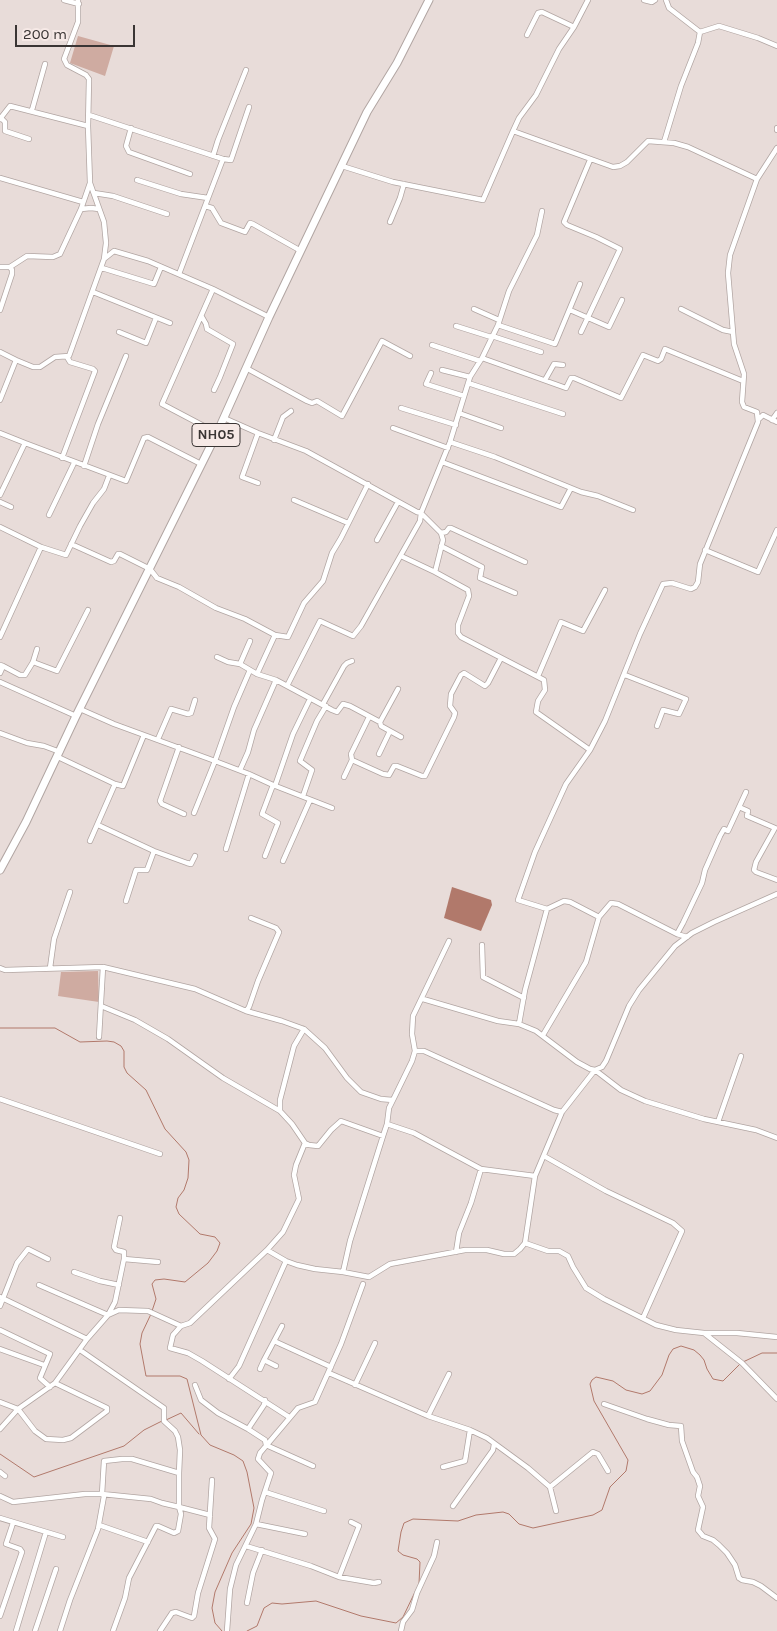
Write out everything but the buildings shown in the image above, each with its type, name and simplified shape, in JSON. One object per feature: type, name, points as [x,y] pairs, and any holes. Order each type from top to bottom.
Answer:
[{"type":"main road","name":"NH05","points":[[0,870],[26,822],[217,433],[269,317],[367,112],[397,63],[429,0]]},
{"type":"street","points":[[64,0],[78,2],[78,22],[64,59],[67,65],[89,79],[90,183],[104,222],[106,243],[102,268],[67,357]]},
{"type":"street","points":[[342,166],[393,182],[483,200],[519,118],[536,95],[559,49],[588,0]]},
{"type":"street","points":[[644,0],[652,2],[655,0]]},
{"type":"street","points":[[666,0],[669,8],[700,32]]},
{"type":"street","points":[[528,35],[538,13],[542,12],[574,26]]},
{"type":"street","points":[[700,32],[718,26],[777,46]]},
{"type":"street","points":[[664,142],[681,86],[698,43],[700,32]]},
{"type":"street","points":[[32,110],[45,64]]},
{"type":"street","points":[[213,156],[246,70]]},
{"type":"street","points":[[29,139],[5,131],[5,122],[0,119],[10,106],[32,110],[88,126]]},
{"type":"street","points":[[89,115],[213,156],[231,160],[249,107]]},
{"type":"street","points":[[131,128],[126,146],[129,152],[190,174]]},
{"type":"street","points":[[514,131],[613,167],[627,162],[648,140],[664,142],[688,147],[757,180]]},
{"type":"street","points":[[758,422],[757,412],[744,407],[742,402],[743,368],[734,344],[728,273],[730,255],[757,180],[777,148]]},
{"type":"street","points":[[179,274],[223,159]]},
{"type":"street","points":[[581,332],[620,249],[564,222],[590,160]]},
{"type":"street","points":[[0,178],[83,202]]},
{"type":"street","points":[[137,180],[181,194],[208,198]]},
{"type":"street","points":[[0,267],[10,267],[27,256],[53,257],[60,254],[81,209],[90,183]]},
{"type":"street","points":[[390,222],[404,184]]},
{"type":"street","points":[[94,193],[113,196],[167,214]]},
{"type":"street","points":[[205,206],[212,208],[221,222],[245,232],[250,223],[253,224],[301,251]]},
{"type":"street","points":[[81,209],[91,208],[99,210]]},
{"type":"street","points":[[287,686],[320,621],[350,635],[356,634],[420,521],[421,513],[456,425],[470,377],[492,337],[509,291],[536,235],[542,211]]},
{"type":"street","points":[[106,243],[114,251],[148,261],[179,274],[269,317]]},
{"type":"street","points":[[104,259],[114,251]]},
{"type":"street","points":[[0,310],[12,274],[10,267]]},
{"type":"street","points":[[102,268],[154,284],[161,267]]},
{"type":"street","points":[[474,309],[498,322],[555,344],[580,284]]},
{"type":"street","points":[[213,289],[162,404],[217,433]]},
{"type":"street","points":[[92,292],[170,323]]},
{"type":"street","points":[[570,310],[609,327],[622,300]]},
{"type":"street","points":[[681,309],[723,330],[733,332]]},
{"type":"street","points":[[202,316],[207,329],[233,344],[214,390]]},
{"type":"street","points":[[118,332],[146,343],[156,318]]},
{"type":"street","points":[[456,326],[541,352]]},
{"type":"street","points":[[246,368],[307,401],[317,401],[342,416],[382,341],[410,356]]},
{"type":"street","points":[[432,345],[546,380],[566,388],[571,378],[574,378],[621,398],[643,355],[658,361],[661,359],[664,349],[743,381]]},
{"type":"street","points":[[0,352],[33,367],[40,367],[55,357],[67,357]]},
{"type":"street","points":[[84,466],[98,424],[126,356]]},
{"type":"street","points":[[62,458],[95,372],[93,369],[70,362],[67,357]]},
{"type":"street","points":[[0,400],[16,360]]},
{"type":"street","points":[[546,380],[554,364],[563,365]]},
{"type":"street","points":[[442,370],[470,377]]},
{"type":"street","points":[[431,373],[426,384],[464,396]]},
{"type":"street","points":[[468,383],[563,414]]},
{"type":"street","points":[[401,408],[456,425]]},
{"type":"street","points":[[274,440],[283,417],[291,410]]},
{"type":"street","points":[[459,413],[501,428]]},
{"type":"street","points":[[599,917],[570,902],[560,902],[547,909],[518,900],[535,852],[566,784],[590,750],[605,721],[640,634],[663,584],[672,583],[691,589],[695,587],[698,582],[700,564],[705,550],[761,415],[775,421],[777,413]]},
{"type":"street","points":[[224,418],[274,440],[306,451],[421,513],[441,533],[443,540],[435,572]]},
{"type":"street","points":[[393,428],[448,448]]},
{"type":"street","points":[[0,433],[74,463],[126,481],[144,438],[148,437],[201,464]]},
{"type":"street","points":[[258,433],[242,477],[258,483]]},
{"type":"street","points":[[450,442],[495,457],[571,488],[633,510]]},
{"type":"street","points":[[0,495],[25,444]]},
{"type":"street","points":[[442,462],[561,507],[571,488]]},
{"type":"street","points":[[49,515],[74,463]]},
{"type":"street","points":[[0,527],[41,547],[64,555],[93,503],[104,489],[109,476]]},
{"type":"street","points":[[71,544],[111,562],[120,554],[150,569],[157,578],[216,608],[245,619],[275,634],[288,637],[304,603],[324,582],[332,553],[368,484]]},
{"type":"street","points":[[294,500],[348,523]]},
{"type":"street","points":[[0,502],[12,507]]},
{"type":"street","points":[[377,540],[398,502]]},
{"type":"street","points":[[441,533],[451,528],[525,562]]},
{"type":"street","points":[[705,550],[758,572],[777,530]]},
{"type":"street","points":[[441,546],[482,567],[480,578],[516,593]]},
{"type":"street","points":[[0,637],[41,547]]},
{"type":"street","points":[[401,556],[468,590],[469,596],[458,624],[458,633],[462,637],[544,680],[545,685],[536,712],[590,750]]},
{"type":"street","points":[[538,676],[561,622],[584,632],[605,590]]},
{"type":"street","points":[[33,662],[57,671],[88,610]]},
{"type":"street","points":[[257,674],[275,634]]},
{"type":"street","points":[[240,664],[250,641]]},
{"type":"street","points":[[0,673],[2,666],[20,675],[25,675],[33,662],[37,649]]},
{"type":"street","points":[[217,657],[228,662],[240,664],[257,674],[276,680],[337,712],[343,704],[380,722],[381,726],[401,737]]},
{"type":"street","points":[[352,760],[383,774],[389,774],[394,766],[397,766],[425,776],[454,717],[455,713],[450,706],[451,694],[461,674],[464,673],[485,686],[501,658]]},
{"type":"street","points":[[303,796],[312,770],[300,761],[324,705],[344,666],[352,661]]},
{"type":"street","points":[[194,812],[250,670]]},
{"type":"street","points":[[625,675],[686,700],[679,714],[664,710],[657,726]]},
{"type":"street","points":[[240,770],[248,752],[254,730],[276,680]]},
{"type":"street","points":[[0,682],[78,713],[158,739],[240,770],[274,786],[332,808]]},
{"type":"street","points":[[380,722],[398,689]]},
{"type":"street","points":[[265,856],[278,823],[262,814],[293,734],[310,699]]},
{"type":"street","points":[[158,739],[171,709],[188,714],[191,713],[195,700]]},
{"type":"street","points":[[344,777],[352,760],[351,754],[369,717]]},
{"type":"street","points":[[378,754],[390,731]]},
{"type":"street","points":[[0,733],[27,743],[44,746],[122,786],[144,735]]},
{"type":"street","points":[[179,747],[160,801],[162,804],[184,814]]},
{"type":"street","points":[[226,849],[249,774]]},
{"type":"street","points":[[90,841],[115,784]]},
{"type":"street","points":[[677,934],[702,883],[705,870],[720,836],[724,829],[728,831],[746,792]]},
{"type":"street","points":[[283,861],[310,800]]},
{"type":"street","points":[[739,807],[748,811],[747,816],[775,828],[756,862],[754,870],[777,880]]},
{"type":"street","points":[[98,825],[154,851],[190,864],[195,856]]},
{"type":"street","points":[[126,901],[136,870],[147,870],[154,851]]},
{"type":"street","points":[[50,968],[54,939],[70,892]]},
{"type":"street","points":[[362,1284],[369,1277],[390,1264],[456,1252],[487,1250],[514,1254],[520,1249],[525,1243],[535,1176],[562,1112],[595,1070],[602,1068],[606,1062],[629,1006],[639,990],[668,953],[687,937],[743,908],[777,894]]},
{"type":"street","points":[[543,1035],[586,962],[599,917],[611,903],[618,904],[677,934],[687,937]]},
{"type":"street","points":[[519,1024],[547,909]]},
{"type":"street","points":[[246,1011],[279,932],[276,928],[251,918]]},
{"type":"street","points":[[343,1272],[350,1241],[386,1124],[389,1108],[415,1051],[412,1034],[413,1016],[449,941]]},
{"type":"street","points":[[482,945],[483,976],[524,998]]},
{"type":"street","points":[[99,1037],[104,967]]},
{"type":"street","points":[[0,968],[6,970],[104,967],[186,986],[246,1011],[282,1020],[304,1029],[325,1048],[347,1078],[361,1092],[381,1099],[393,1100]]},
{"type":"street","points":[[423,998],[498,1020],[519,1024],[543,1035],[577,1062],[595,1070],[621,1090],[645,1101],[718,1122],[756,1130],[777,1138]]},
{"type":"street","points":[[101,1006],[135,1020],[168,1039],[223,1078],[280,1112],[292,1124],[305,1143],[318,1146],[331,1130],[341,1122],[382,1136]]},
{"type":"street","points":[[280,1112],[280,1100],[285,1074],[294,1046],[304,1029]]},
{"type":"street","points":[[415,1051],[424,1051],[562,1112]]},
{"type":"street","points":[[718,1122],[741,1056]]},
{"type":"street","points":[[0,1099],[160,1154]]},
{"type":"street","points":[[381,1099],[389,1108]]},
{"type":"street","points":[[386,1124],[414,1133],[481,1168],[535,1176]]},
{"type":"street","points":[[290,1417],[271,1407],[265,1400],[188,1353],[170,1348],[173,1335],[181,1326],[190,1323],[283,1232],[299,1199],[294,1175],[305,1143]]},
{"type":"street","points":[[544,1156],[606,1191],[672,1223],[682,1231],[643,1318]]},
{"type":"street","points":[[456,1252],[459,1233],[471,1203],[481,1168]]},
{"type":"street","points":[[0,1429],[18,1409],[55,1383],[87,1339],[108,1315],[115,1302],[124,1259],[124,1252],[116,1250],[114,1247],[120,1218]]},
{"type":"street","points":[[525,1243],[548,1251],[559,1251],[568,1256],[586,1288],[656,1325],[676,1330],[704,1333],[737,1333],[777,1337]]},
{"type":"street","points":[[0,1306],[1,1298],[17,1263],[28,1249],[48,1258]]},
{"type":"street","points":[[266,1250],[286,1262],[315,1269],[369,1277]]},
{"type":"street","points":[[124,1259],[158,1262]]},
{"type":"street","points":[[229,1379],[239,1366],[286,1262]]},
{"type":"street","points":[[74,1272],[100,1282],[119,1285]]},
{"type":"street","points":[[227,1631],[230,1588],[236,1565],[256,1524],[271,1473],[258,1460],[260,1453],[298,1408],[315,1402],[342,1344],[362,1284],[363,1275]]},
{"type":"street","points":[[39,1285],[108,1315],[119,1310],[148,1311],[181,1326]]},
{"type":"street","points":[[1,1298],[87,1339]]},
{"type":"street","points":[[260,1369],[282,1326]]},
{"type":"street","points":[[0,1330],[50,1354],[40,1378],[50,1387]]},
{"type":"street","points":[[704,1333],[742,1363],[777,1399]]},
{"type":"street","points":[[274,1341],[331,1367]]},
{"type":"street","points":[[355,1384],[376,1343]]},
{"type":"street","points":[[0,1349],[44,1366]]},
{"type":"street","points":[[80,1350],[164,1408],[164,1421],[175,1430],[180,1450],[180,1522],[177,1532],[174,1533],[157,1526],[130,1578],[125,1598],[112,1631]]},
{"type":"street","points":[[264,1360],[276,1366]]},
{"type":"street","points":[[329,1373],[428,1416],[470,1430],[487,1438],[528,1468],[550,1488],[556,1511]]},
{"type":"street","points":[[428,1416],[449,1374]]},
{"type":"street","points":[[0,1402],[18,1409],[34,1431],[46,1439],[63,1440],[71,1438],[107,1411],[107,1408],[55,1383]]},
{"type":"street","points":[[196,1385],[201,1400],[218,1413],[248,1428],[265,1440],[266,1445],[313,1466]]},
{"type":"street","points":[[248,1428],[264,1405],[265,1400]]},
{"type":"street","points":[[604,1404],[648,1419],[669,1425],[681,1426],[682,1441],[700,1486],[698,1496],[703,1507],[698,1530],[703,1536],[719,1544],[727,1553],[736,1565],[739,1578],[761,1586],[777,1598]]},
{"type":"street","points":[[443,1467],[465,1461],[470,1430]]},
{"type":"street","points":[[453,1506],[493,1450],[494,1444]]},
{"type":"street","points":[[550,1488],[593,1452],[598,1454],[608,1471]]},
{"type":"street","points":[[60,1631],[99,1525],[104,1496],[102,1494],[103,1464],[106,1460],[132,1459],[179,1473]]},
{"type":"street","points":[[0,1472],[6,1476]]},
{"type":"street","points":[[160,1631],[172,1613],[176,1612],[192,1618],[194,1616],[198,1593],[215,1539],[209,1528],[212,1480]]},
{"type":"street","points":[[265,1492],[324,1511]]},
{"type":"street","points":[[0,1496],[14,1502],[21,1502],[85,1494],[102,1494],[151,1500],[210,1515]]},
{"type":"street","points":[[0,1518],[63,1537]]},
{"type":"street","points":[[339,1576],[359,1526],[351,1522]]},
{"type":"street","points":[[2,1551],[13,1523]]},
{"type":"street","points":[[256,1524],[305,1534]]},
{"type":"street","points":[[99,1525],[148,1542]]},
{"type":"street","points":[[16,1631],[46,1532]]},
{"type":"street","points":[[402,1631],[403,1622],[412,1610],[417,1593],[434,1556],[437,1542]]},
{"type":"street","points":[[0,1616],[22,1552],[6,1544]]},
{"type":"street","points":[[246,1546],[339,1576],[374,1583],[380,1582]]},
{"type":"street","points":[[247,1603],[262,1550]]},
{"type":"street","points":[[35,1631],[56,1569]]},
{"type":"shaded area","points":[[78,36],[114,46],[105,76],[70,63]]},
{"type":"shaded area","points":[[452,887],[491,900],[492,905],[481,931],[444,918]]},
{"type":"shaded area","points":[[98,971],[99,1002],[58,996],[61,972]]},
{"type":"waterway","points":[[0,1028],[55,1028],[80,1042],[107,1041],[121,1046],[124,1051],[124,1067],[127,1073],[146,1090],[165,1129],[186,1152],[189,1160],[188,1178],[184,1190],[178,1198],[176,1207],[179,1214],[200,1234],[215,1237],[220,1243],[217,1251],[208,1263],[185,1282],[164,1279],[155,1280],[152,1284],[156,1299],[152,1311]]},
{"type":"waterway","points":[[151,1314],[142,1333],[140,1344],[146,1376],[180,1376],[187,1379],[201,1435],[210,1445],[243,1461],[247,1472],[254,1508],[251,1524],[232,1553],[215,1592],[212,1608],[215,1623],[222,1631]]},
{"type":"waterway","points":[[419,1584],[420,1562],[398,1551],[404,1523],[413,1519],[458,1521],[476,1515],[503,1512],[509,1514],[519,1524],[533,1528],[593,1515],[602,1510],[610,1487],[626,1471],[628,1460],[594,1401],[590,1384],[596,1377],[613,1381],[626,1390],[642,1394],[650,1391],[662,1375],[673,1349],[681,1346],[694,1350],[700,1355],[713,1379],[723,1381],[740,1364]]},
{"type":"waterway","points":[[743,1362],[762,1353],[777,1353]]},
{"type":"waterway","points":[[166,1420],[181,1413],[199,1434]]},
{"type":"waterway","points":[[0,1454],[34,1477],[124,1446],[144,1430],[162,1421]]},
{"type":"waterway","points":[[247,1631],[257,1626],[264,1608],[272,1603],[316,1601],[361,1616],[396,1623],[403,1617],[415,1592]]}]
